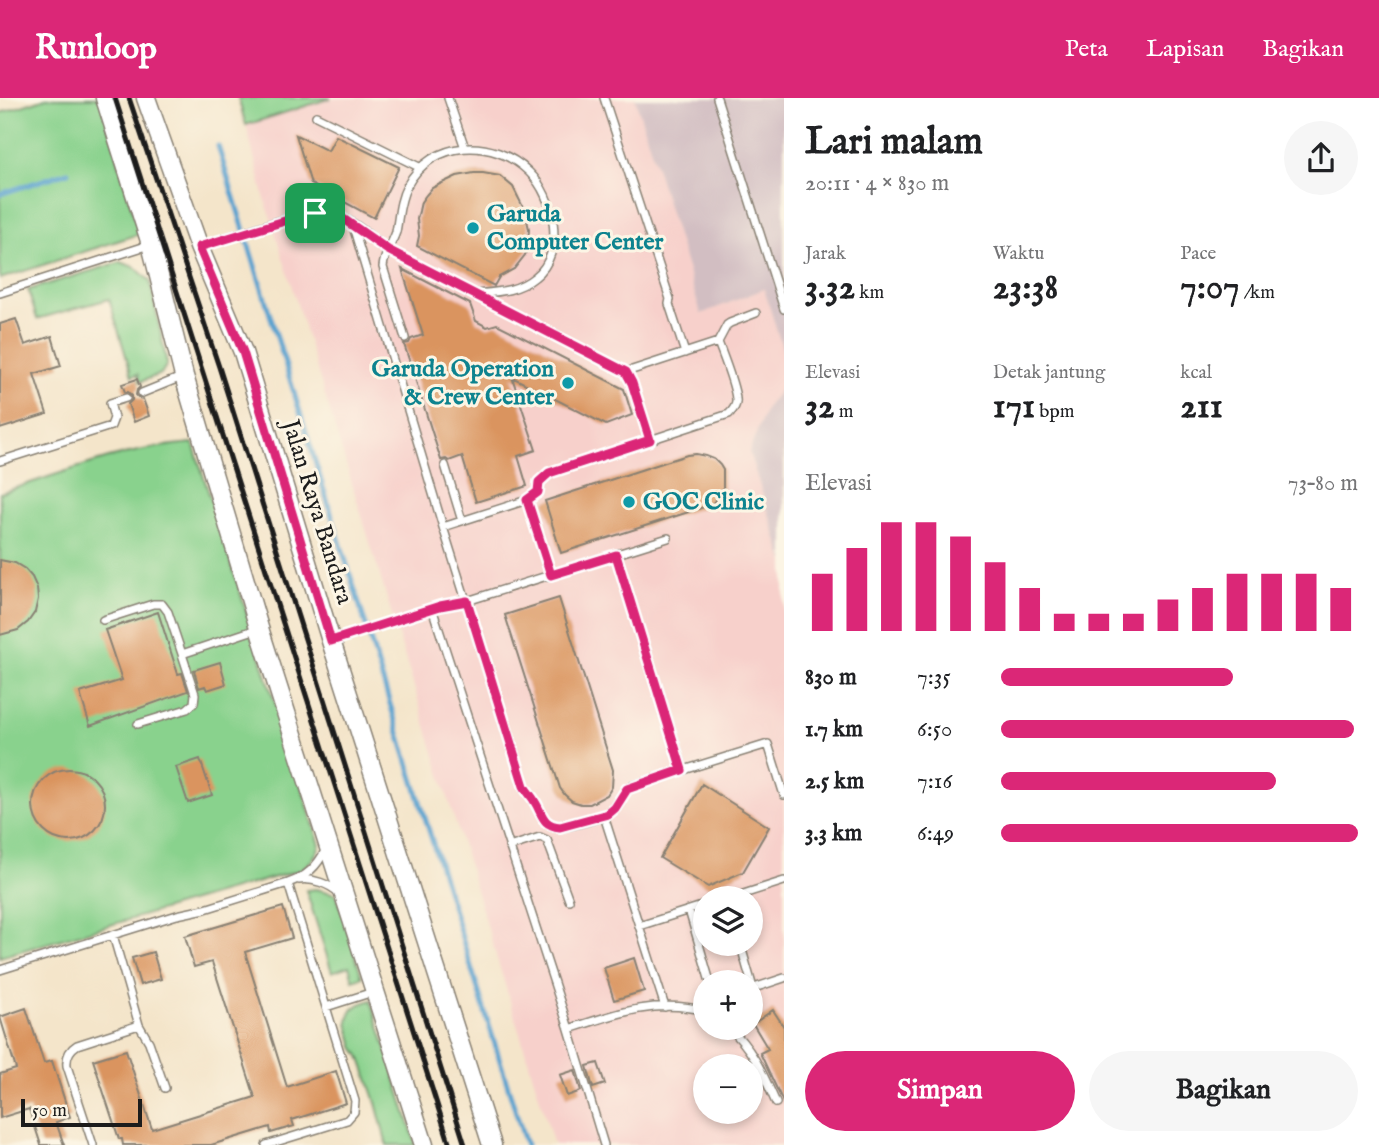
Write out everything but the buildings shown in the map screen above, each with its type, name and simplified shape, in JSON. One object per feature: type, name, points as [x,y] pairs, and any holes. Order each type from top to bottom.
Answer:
[{"type":"street","points":[[105,98],[152,244],[184,376],[259,628],[424,1145]]},
{"type":"street","name":"Jalan Raya Bandara","points":[[146,98],[199,247],[243,352],[331,641],[492,1145]]},
{"type":"lane","points":[[448,98],[465,148]]},
{"type":"lane","points":[[604,98],[685,352]]},
{"type":"lane","points":[[717,98],[784,309]]},
{"type":"lane","points":[[316,116],[419,167]]},
{"type":"lane","points":[[405,338],[383,267],[394,238],[401,200],[419,167],[440,153],[465,148],[492,150],[529,171],[545,193],[553,228],[550,256],[536,276],[514,289],[474,294]]},
{"type":"lane","points":[[199,247],[272,224],[323,212],[339,216],[388,250],[626,372],[650,440]]},
{"type":"lane","points":[[352,223],[524,786],[542,818],[553,826],[560,827],[604,816],[615,808],[627,789],[768,744],[784,795]]},
{"type":"lane","points":[[0,293],[152,244]]},
{"type":"lane","points":[[626,372],[718,342],[727,325],[756,313]]},
{"type":"lane","points":[[443,527],[527,500],[538,492],[539,482],[549,473],[729,414],[736,406],[736,397],[718,342]]},
{"type":"lane","points":[[142,393],[184,376]]},
{"type":"lane","points":[[0,461],[111,425],[114,418],[110,403],[126,398]]},
{"type":"lane","points":[[444,465],[462,521]]},
{"type":"lane","points":[[527,500],[551,575]]},
{"type":"lane","points":[[331,641],[668,538]]},
{"type":"lane","points":[[616,555],[682,770]]},
{"type":"lane","points":[[103,620],[153,604],[162,604],[168,612],[195,694],[194,704],[187,709],[138,724]]},
{"type":"lane","points":[[432,608],[569,1028],[604,1145]]},
{"type":"lane","points":[[182,654],[259,628]]},
{"type":"lane","points":[[604,816],[665,1007]]},
{"type":"lane","points":[[298,880],[312,871],[323,856],[326,835]]},
{"type":"lane","points":[[509,847],[540,837],[547,840],[569,900]]},
{"type":"lane","points":[[0,970],[298,880],[305,879],[328,886],[348,902]]},
{"type":"lane","points":[[763,888],[784,881]]},
{"type":"lane","points":[[266,1145],[347,1120],[354,1112],[355,1101],[288,883]]},
{"type":"lane","points":[[639,926],[693,909]]},
{"type":"lane","points":[[688,910],[706,970]]},
{"type":"lane","points":[[113,935],[139,1026],[149,1042],[164,1088]]},
{"type":"lane","points":[[763,985],[784,978]]},
{"type":"lane","points":[[327,1007],[376,992]]},
{"type":"lane","points":[[569,1028],[624,1011],[676,1006],[693,1009]]},
{"type":"lane","points":[[93,1145],[67,1066],[68,1056],[77,1045],[139,1026]]},
{"type":"lane","points":[[741,1040],[749,1049],[776,1103]]},
{"type":"shaded area","points":[[331,98],[635,98],[701,314],[764,289],[784,354],[784,385],[766,408],[749,452],[784,561],[784,1145],[554,1145],[264,196],[246,125]]},
{"type":"shaded area","points":[[635,98],[784,98],[784,354],[764,289],[701,314]]},
{"type":"shaded area","points":[[784,385],[784,561],[749,452],[766,408]]},
{"type":"green space","points":[[46,98],[101,98],[139,234],[0,279],[0,113]]},
{"type":"green space","points":[[238,98],[331,98],[246,125]]},
{"type":"green space","points":[[121,262],[136,268],[150,281],[167,364],[161,374],[140,382],[138,374],[132,376],[109,299],[37,319],[28,290]]},
{"type":"green space","points":[[193,443],[320,845],[317,853],[300,870],[0,957],[0,493],[120,455]]},
{"type":"green space","points":[[316,889],[336,894],[362,977],[353,980],[349,966],[332,972],[306,890]]},
{"type":"green space","points":[[371,1000],[416,1145],[387,1145],[375,1099],[360,1056],[354,1047],[348,1023],[349,1016],[353,1009]]},
{"type":"waterway","points":[[218,146],[526,1145]]},
{"type":"waterway","points":[[0,194],[68,172]]},
{"type":"railway","points":[[115,98],[450,1145]]},
{"type":"railway","points":[[129,98],[219,367],[465,1145]]},
{"type":"place","name":"Garuda Computer Center","points":[[473,228]]},
{"type":"place","name":"Garuda Operation & Crew Center","points":[[568,383]]},
{"type":"place","name":"GOC Clinic","points":[[629,502]]},
{"type":"route","points":[[315,213],[339,216],[388,250],[626,372],[632,383],[650,440],[549,473],[539,482],[538,492],[527,500],[551,575],[616,555],[682,770],[632,786],[608,814],[560,827],[547,823],[542,818],[524,786],[467,601],[440,606],[331,641],[243,352],[199,247],[315,213]]}]
